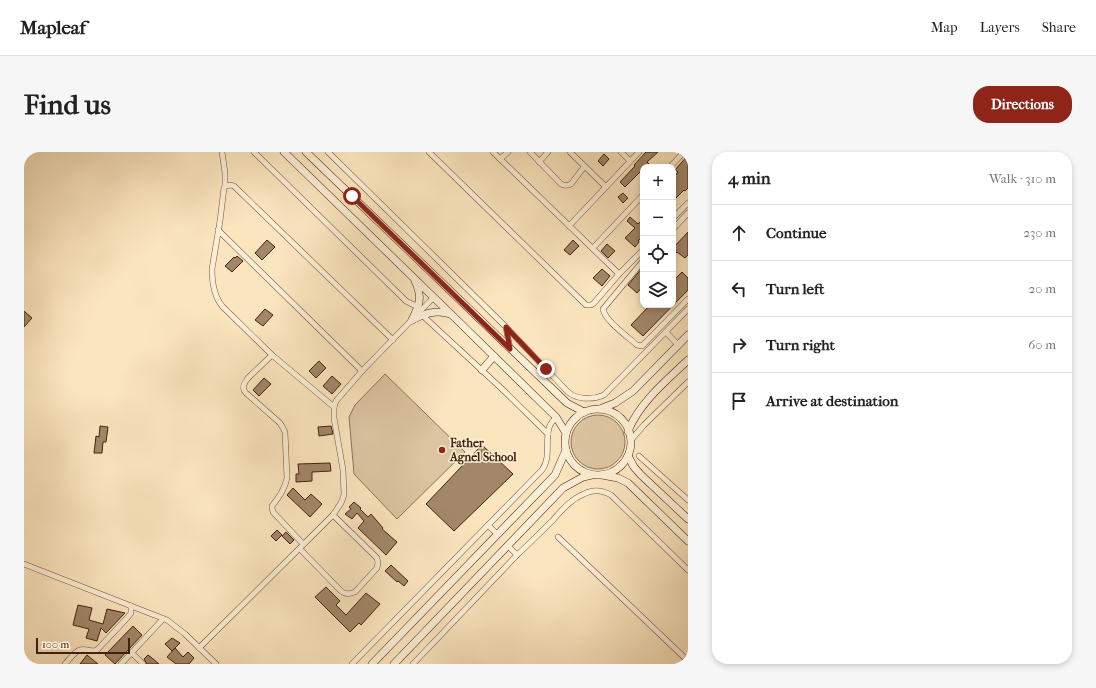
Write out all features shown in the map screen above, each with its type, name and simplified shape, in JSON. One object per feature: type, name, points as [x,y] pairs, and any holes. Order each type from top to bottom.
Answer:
[{"type":"street","points":[[222,152],[225,186],[212,269],[212,277],[218,300],[223,307],[272,355],[334,406]]},
{"type":"street","points":[[254,152],[406,301],[418,308]]},
{"type":"street","points":[[284,152],[556,417],[566,433]]},
{"type":"street","points":[[306,152],[567,403],[584,412]]},
{"type":"street","points":[[328,152],[506,327],[571,395],[581,398],[604,396],[688,309]]},
{"type":"street","points":[[429,152],[586,305],[591,305],[594,303],[619,274],[640,253]]},
{"type":"street","points":[[493,152],[619,274]]},
{"type":"street","points":[[500,159],[508,152]]},
{"type":"street","points":[[530,152],[564,186],[571,184],[584,167]]},
{"type":"street","points":[[540,162],[548,152]]},
{"type":"street","points":[[570,152],[606,187]]},
{"type":"street","points":[[621,152],[630,161]]},
{"type":"street","points":[[569,226],[639,152]]},
{"type":"street","points":[[673,164],[684,152]]},
{"type":"street","points":[[225,186],[234,186],[393,340]]},
{"type":"street","points":[[592,248],[640,198]]},
{"type":"street","points":[[676,215],[688,203]]},
{"type":"street","points":[[676,226],[688,213]]},
{"type":"street","points":[[218,230],[362,371]]},
{"type":"street","points":[[640,265],[603,309],[611,322],[637,345],[642,346],[688,299]]},
{"type":"street","points":[[412,276],[417,286],[420,300],[412,320]]},
{"type":"street","points":[[199,648],[333,515],[344,496],[343,470],[334,418],[334,406],[336,401],[362,371],[434,297]]},
{"type":"street","points":[[412,320],[430,312],[439,311],[449,313],[455,318]]},
{"type":"street","points":[[422,315],[482,370],[548,434]]},
{"type":"street","points":[[506,327],[510,349]]},
{"type":"street","points":[[666,332],[678,345]]},
{"type":"street","points":[[592,475],[580,470],[571,461],[566,450],[566,433],[573,421],[584,412],[615,403],[633,391],[688,335]]},
{"type":"street","points":[[272,355],[244,382],[243,387],[246,393],[280,423],[285,432],[286,484],[272,508],[273,512],[303,544]]},
{"type":"street","points":[[482,370],[494,356]]},
{"type":"street","points":[[628,431],[635,417],[644,405],[688,360]]},
{"type":"street","points":[[630,440],[644,425],[687,386]]},
{"type":"street","points":[[598,409],[616,415],[624,422],[630,440],[628,456],[617,469],[602,475]]},
{"type":"street","points":[[352,664],[545,466],[547,460],[548,434],[551,423],[556,417]]},
{"type":"street","points":[[372,664],[555,475],[566,450]]},
{"type":"street","points":[[628,456],[634,467],[688,519]]},
{"type":"street","points":[[639,456],[687,496]]},
{"type":"street","points":[[394,664],[563,488],[583,477],[602,475],[618,478],[628,483],[688,541]]},
{"type":"street","points":[[413,664],[572,501],[589,492],[604,491],[611,495],[688,570]]},
{"type":"street","points":[[300,549],[341,592],[350,594],[355,592],[377,568],[377,558],[333,515]]},
{"type":"street","points":[[488,525],[497,534]]},
{"type":"street","points":[[558,537],[688,660]]},
{"type":"street","points":[[508,546],[517,556]]},
{"type":"street","points":[[24,564],[167,620],[185,634],[216,664]]},
{"type":"street","points":[[65,664],[78,651],[84,650],[92,652],[97,650],[128,618],[131,606]]},
{"type":"street","points":[[121,664],[163,619]]},
{"type":"street","points":[[132,653],[143,664]]},
{"type":"shaded area","points":[[385,374],[465,452],[397,519],[354,474],[349,417],[355,405]]},
{"type":"shaded area","points":[[598,415],[608,417],[617,423],[623,432],[625,442],[623,452],[617,461],[608,467],[598,469],[588,467],[579,461],[573,452],[571,442],[573,432],[579,423],[588,417]]},
{"type":"building","points":[[646,152],[658,152],[647,162],[649,164],[640,164],[640,172],[625,187],[620,182],[635,166],[634,165]]},
{"type":"building","points":[[604,154],[609,159],[603,166],[598,161]]},
{"type":"building","points":[[688,155],[688,188],[676,198],[676,174],[678,172],[676,169]]},
{"type":"building","points":[[623,193],[628,198],[623,203],[618,197]]},
{"type":"building","points":[[630,217],[638,224],[640,222],[640,239],[635,247],[625,238],[635,228],[627,221]]},
{"type":"building","points":[[688,232],[688,255],[685,258],[677,252],[676,253],[676,245]]},
{"type":"building","points":[[267,240],[275,247],[262,260],[255,253]]},
{"type":"building","points":[[573,240],[579,246],[570,255],[564,250]]},
{"type":"building","points":[[607,244],[615,251],[608,258],[601,251]]},
{"type":"building","points":[[237,256],[243,261],[232,272],[225,266]]},
{"type":"building","points":[[602,269],[610,276],[602,286],[593,278]]},
{"type":"building","points":[[640,271],[640,290],[637,293],[628,285]]},
{"type":"building","points":[[682,272],[688,278],[688,290],[676,302],[676,278]]},
{"type":"building","points":[[647,308],[670,308],[643,336],[631,325]]},
{"type":"building","points":[[265,309],[273,315],[263,326],[255,320]]},
{"type":"building","points":[[24,311],[32,318],[24,327]]},
{"type":"building","points":[[319,361],[326,368],[316,378],[309,371]]},
{"type":"building","points":[[332,376],[341,384],[332,394],[323,386]]},
{"type":"building","points":[[264,378],[271,384],[259,396],[253,390]]},
{"type":"building","points":[[100,426],[108,427],[106,442],[103,442],[102,453],[94,453],[96,436],[99,437]]},
{"type":"building","points":[[331,426],[333,434],[319,436],[318,427]]},
{"type":"building","points":[[482,445],[513,474],[454,531],[426,504]]},
{"type":"building","points":[[330,463],[331,471],[312,472],[312,481],[296,482],[296,474],[299,474],[298,464]]},
{"type":"building","points":[[293,488],[305,500],[311,494],[322,504],[310,517],[287,495]]},
{"type":"building","points":[[354,502],[368,517],[371,514],[383,528],[382,529],[397,542],[386,555],[358,528],[364,521],[357,513],[352,519],[345,514],[351,509],[349,507]]},
{"type":"building","points":[[277,530],[282,535],[276,541],[271,536]]},
{"type":"building","points":[[286,532],[294,540],[290,544],[282,536]]},
{"type":"building","points":[[391,565],[408,581],[404,586],[385,571]]},
{"type":"building","points":[[326,587],[340,601],[336,605],[346,615],[366,593],[380,604],[361,625],[359,623],[350,632],[315,597]]},
{"type":"building","points":[[78,605],[92,608],[89,620],[103,624],[107,609],[125,613],[106,633],[101,628],[97,641],[86,638],[89,629],[73,625]]},
{"type":"building","points":[[133,626],[142,635],[115,664],[105,655]]},
{"type":"building","points":[[172,638],[180,643],[172,651],[165,644]]},
{"type":"building","points":[[175,648],[183,657],[188,652],[194,658],[189,664],[176,664],[167,657]]},
{"type":"building","points":[[87,655],[98,664],[80,664]]},
{"type":"building","points":[[148,655],[159,664],[147,664],[144,659]]},
{"type":"place","name":"Father Agnel School","points":[[442,450]]},
{"type":"route","points":[[352,196],[510,349],[506,327],[546,369]]}]
